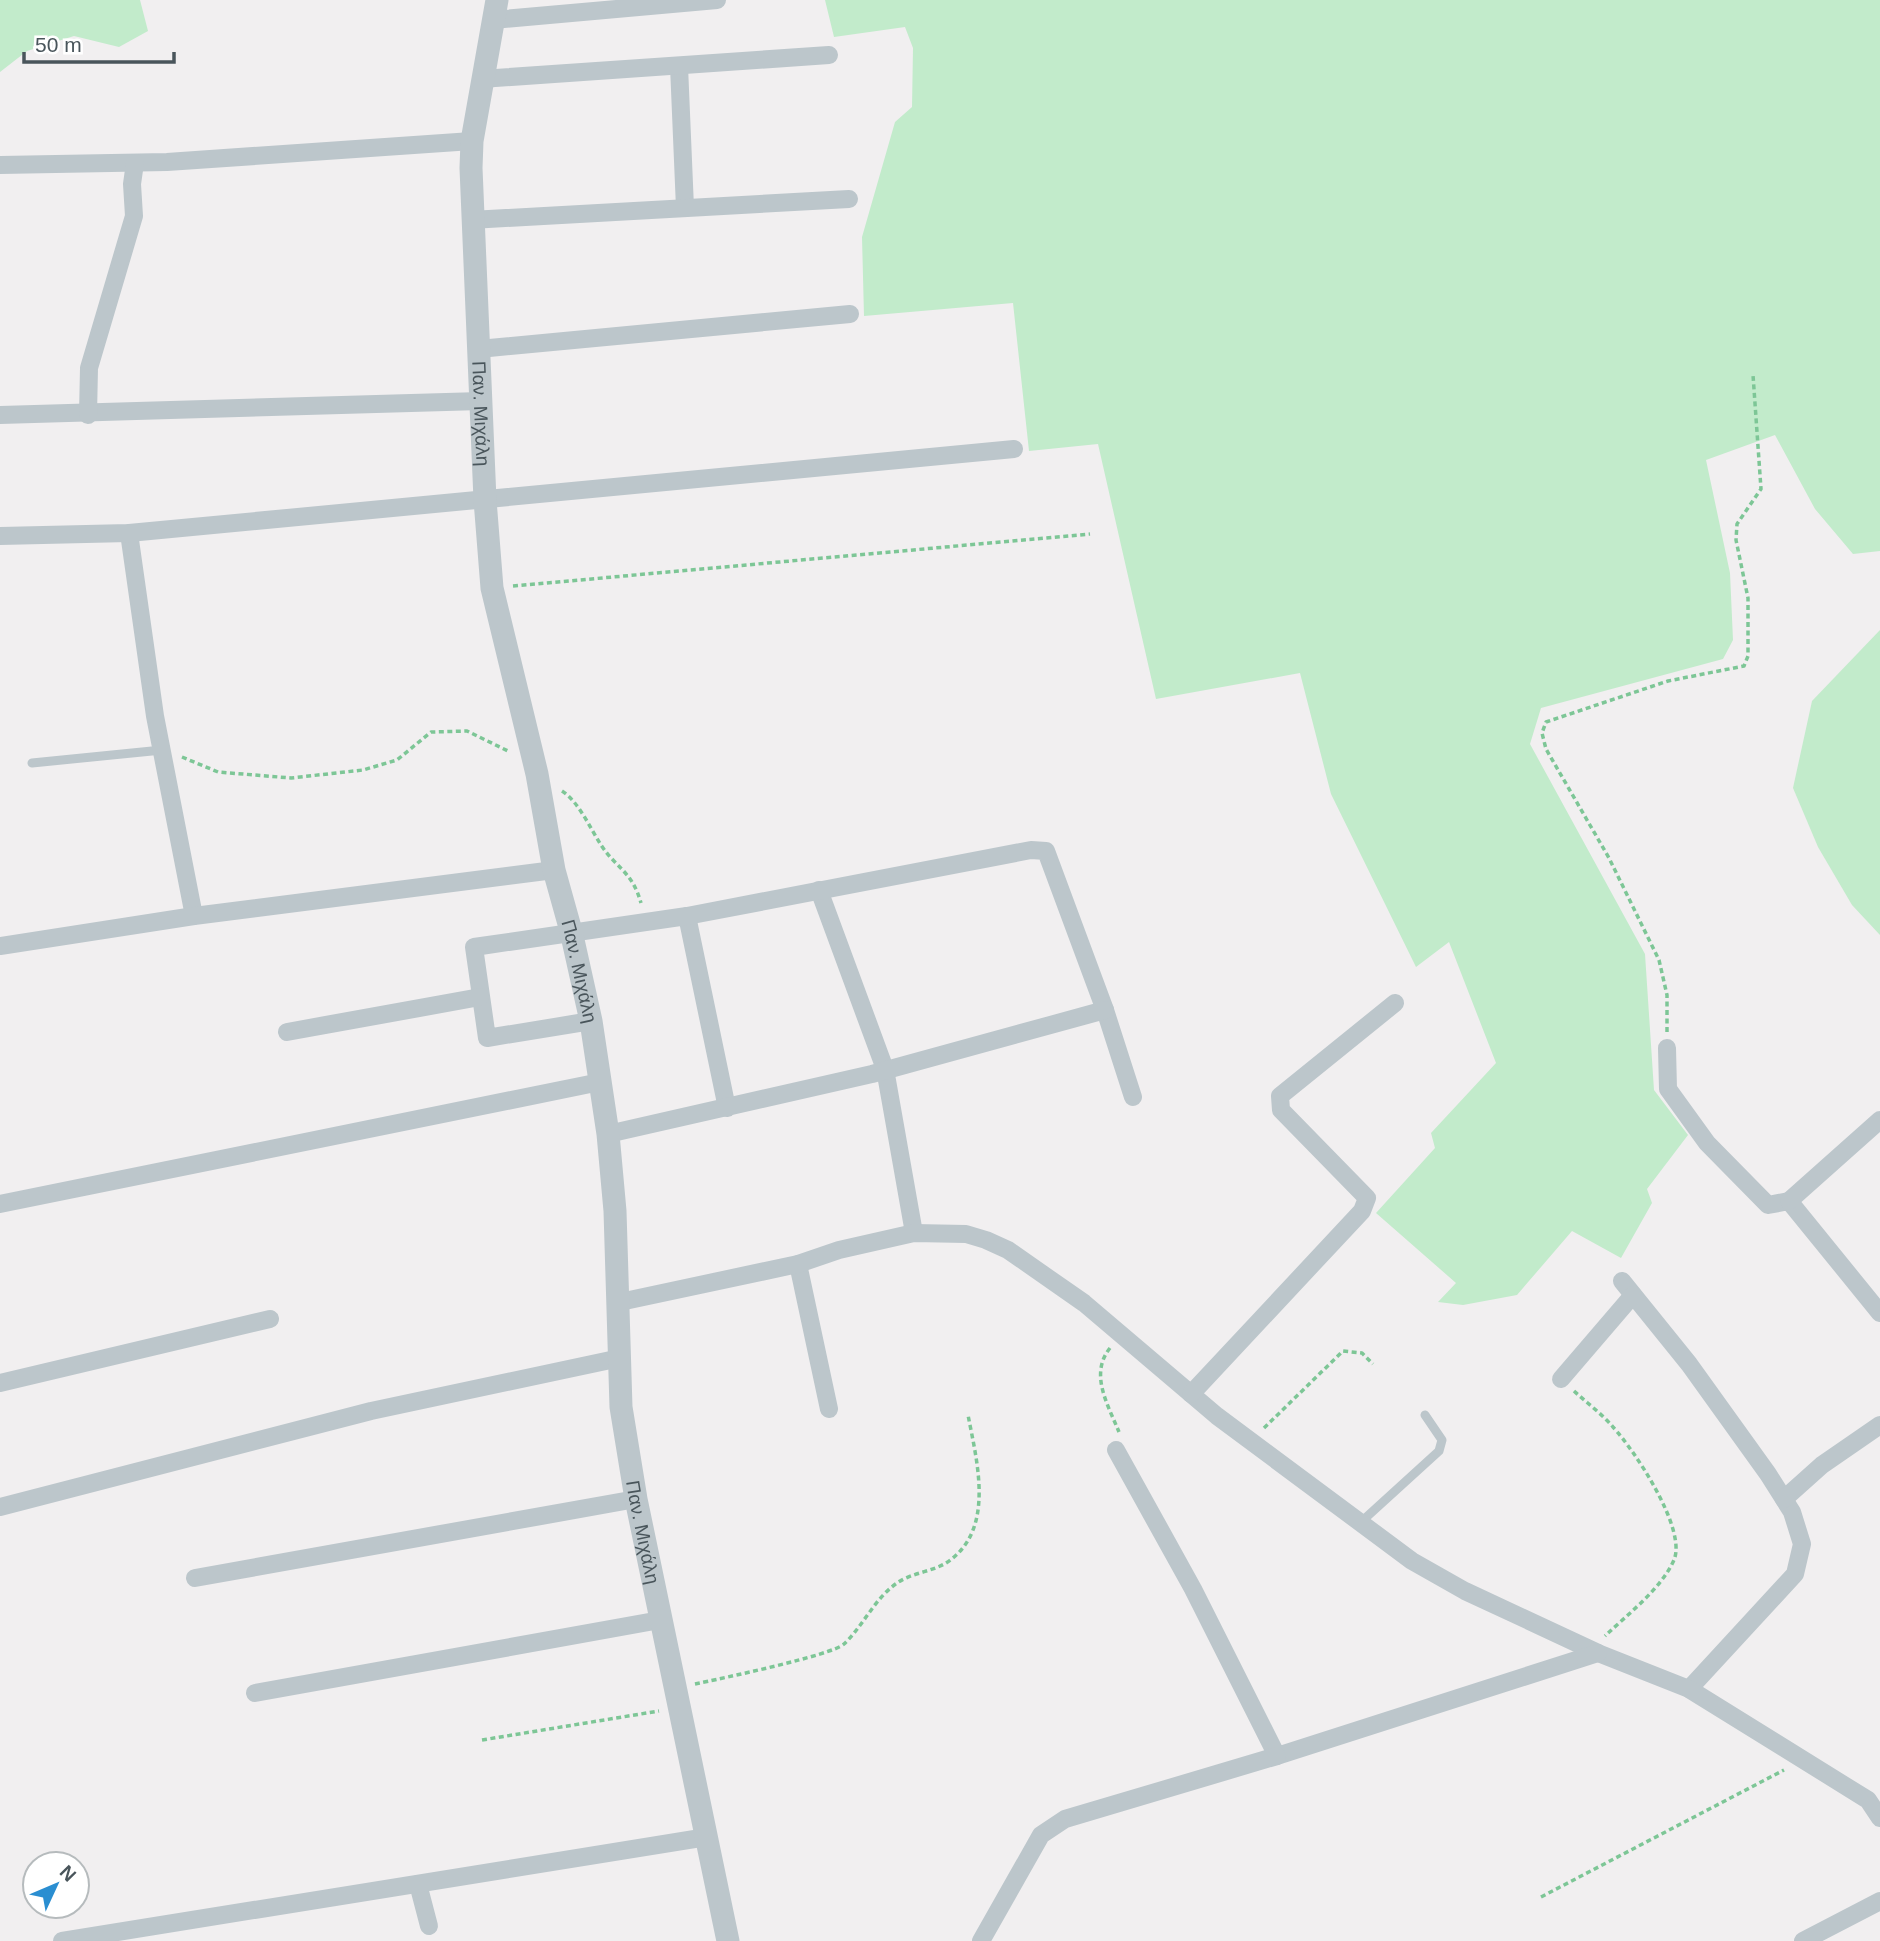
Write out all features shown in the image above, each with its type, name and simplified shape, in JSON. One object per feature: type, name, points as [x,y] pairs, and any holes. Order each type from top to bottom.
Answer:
[{"type":"street","points":[[495,10],[717,0]]},
{"type":"street","name":"Παν. Μιχάλη","points":[[495,10],[471,141],[471,220],[492,588],[537,774],[554,870],[591,1021],[608,1134],[620,1302],[621,1407],[660,1620],[728,1941]]},
{"type":"street","points":[[481,79],[829,55]]},
{"type":"street","points":[[679,66],[685,208]]},
{"type":"street","points":[[0,165],[135,163],[317,150],[397,148],[471,141]]},
{"type":"street","points":[[88,415],[89,368],[134,216],[132,184],[135,163]]},
{"type":"street","points":[[471,220],[849,199]]},
{"type":"street","points":[[479,348],[850,314]]},
{"type":"street","points":[[0,415],[88,415],[481,401]]},
{"type":"street","points":[[0,536],[130,533],[1014,449]]},
{"type":"street","points":[[130,533],[155,716],[164,750],[194,916]]},
{"type":"street","points":[[591,1021],[486,1038],[474,947],[687,916],[1031,850],[1046,851],[1105,1010],[1133,1097]]},
{"type":"street","points":[[0,946],[194,916],[554,870]]},
{"type":"street","points":[[819,890],[885,1069],[914,1233]]},
{"type":"street","points":[[687,916],[727,1108]]},
{"type":"street","points":[[287,1032],[480,997]]},
{"type":"street","points":[[1191,1394],[1362,1212],[1367,1198],[1281,1110],[1280,1096],[1395,1003]]},
{"type":"street","points":[[608,1134],[885,1069],[1105,1010]]},
{"type":"street","points":[[1667,1048],[1668,1089],[1700,1133],[1768,1205],[1789,1201],[1880,1121]]},
{"type":"street","points":[[0,1204],[600,1082]]},
{"type":"street","points":[[1789,1201],[1880,1313]]},
{"type":"street","points":[[620,1302],[798,1264],[861,1244],[914,1233],[966,1234],[1008,1250],[1084,1303],[1250,1442],[1412,1561],[1465,1591],[1595,1651],[1689,1689],[1868,1800],[1880,1818]]},
{"type":"street","points":[[798,1264],[829,1409]]},
{"type":"street","points":[[1562,1379],[1628,1288],[1689,1364],[1792,1512],[1802,1545],[1794,1574],[1689,1689]]},
{"type":"street","points":[[0,1383],[270,1319]]},
{"type":"street","points":[[0,1507],[371,1411],[620,1358]]},
{"type":"street","points":[[1784,1499],[1822,1465],[1880,1425]]},
{"type":"street","points":[[1116,1450],[1193,1589],[1277,1756]]},
{"type":"street","points":[[195,1578],[636,1499]]},
{"type":"street","points":[[255,1693],[660,1620]]},
{"type":"street","points":[[981,1941],[1041,1835],[1065,1819],[1277,1756],[1595,1651]]},
{"type":"street","points":[[62,1941],[708,1837]]},
{"type":"street","points":[[418,1884],[429,1926]]},
{"type":"street","points":[[1803,1941],[1880,1901]]},
{"type":"lane","points":[[32,763],[164,750]]},
{"type":"lane","points":[[1361,1522],[1440,1451],[1442,1440],[1425,1415]]},
{"type":"path","points":[[1667,1048],[1667,995],[1660,960],[1609,858],[1546,749],[1542,733],[1546,722],[1564,715],[1668,681],[1744,666],[1748,656],[1748,598],[1736,540],[1737,524],[1761,489],[1753,375]]},
{"type":"path","points":[[492,588],[1090,534]]},
{"type":"path","points":[[164,750],[218,772],[291,778],[363,770],[397,760],[431,732],[467,731],[511,752]]},
{"type":"path","points":[[537,774],[567,794],[603,848],[623,866],[637,888],[645,922]]},
{"type":"path","points":[[1116,1450],[1120,1434],[1099,1372],[1103,1357],[1114,1343],[1126,1337]]},
{"type":"path","points":[[1250,1442],[1343,1351],[1362,1353],[1373,1364]]},
{"type":"path","points":[[1562,1379],[1614,1428],[1670,1519],[1678,1541],[1674,1559],[1664,1576],[1595,1651]]},
{"type":"path","points":[[482,1740],[676,1698],[843,1646],[878,1600],[898,1582],[946,1563],[965,1546],[977,1522],[979,1489],[968,1415]]},
{"type":"path","points":[[1541,1898],[1804,1760]]},
{"type":"green space","points":[[0,0],[140,0],[148,31],[119,47],[74,36],[27,51],[0,72]]},
{"type":"green space","points":[[825,0],[1880,0],[1880,551],[1853,554],[1815,509],[1775,435],[1706,460],[1730,573],[1733,640],[1723,659],[1541,708],[1530,744],[1645,954],[1654,1090],[1688,1135],[1647,1189],[1652,1203],[1621,1258],[1572,1231],[1517,1295],[1463,1305],[1438,1302],[1456,1283],[1376,1213],[1435,1148],[1431,1133],[1496,1063],[1449,942],[1416,967],[1331,794],[1300,673],[1156,699],[1098,444],[1029,451],[1013,303],[864,316],[862,237],[895,122],[912,107],[913,48],[905,27],[834,37]]},
{"type":"green space","points":[[1880,630],[1880,935],[1852,905],[1818,847],[1793,788],[1812,701]]}]
